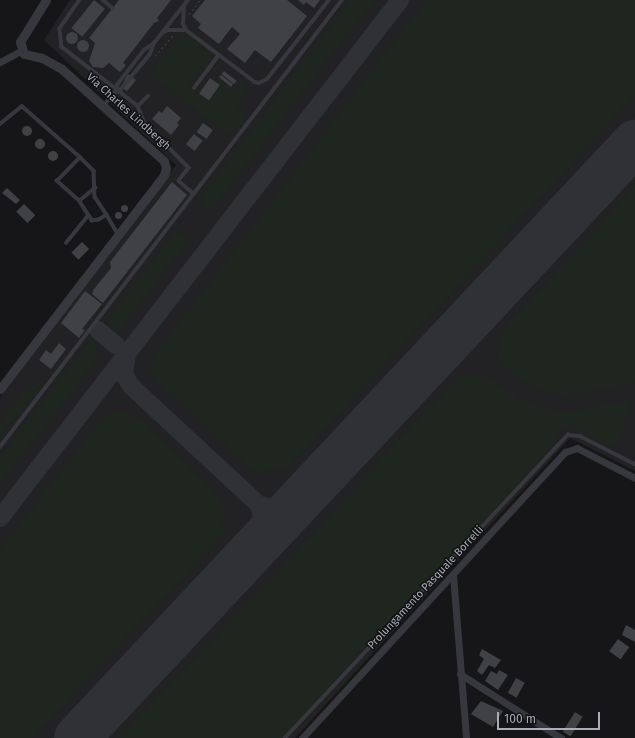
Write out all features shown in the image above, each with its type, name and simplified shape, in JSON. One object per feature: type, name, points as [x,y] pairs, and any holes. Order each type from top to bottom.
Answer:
[{"type":"street","points":[[0,62],[21,51],[20,42],[46,0]]},
{"type":"street","name":"Via Charles Lindbergh","points":[[0,389],[164,175],[166,168],[164,161],[104,105],[54,64],[24,54],[21,51]]},
{"type":"street","name":"Prolungamento Pasquale Borrelli","points":[[302,738],[565,452],[578,448],[635,478]]},
{"type":"street","points":[[453,575],[466,738]]},
{"type":"street","points":[[460,674],[561,738]]},
{"type":"lane","points":[[80,0],[60,29],[60,41],[67,52],[138,106],[144,122],[189,168],[179,181],[193,193]]},
{"type":"lane","points":[[103,0],[113,8]]},
{"type":"lane","points":[[117,90],[116,85],[144,50],[154,43],[188,0]]},
{"type":"lane","points":[[161,34],[178,29],[186,30],[255,82],[268,79],[329,0]]},
{"type":"lane","points":[[0,447],[342,0]]},
{"type":"lane","points":[[184,5],[183,22],[186,30]]},
{"type":"lane","points":[[104,105],[117,90],[121,90],[150,54],[154,43]]},
{"type":"lane","points":[[194,88],[219,55]]},
{"type":"lane","points":[[138,106],[148,96]]},
{"type":"lane","points":[[0,124],[22,106],[94,170],[95,197],[118,234]]},
{"type":"lane","points":[[80,157],[57,181],[79,201],[92,221],[99,220],[107,215]]},
{"type":"lane","points":[[79,201],[95,188]]},
{"type":"lane","points":[[66,243],[88,216]]},
{"type":"lane","points":[[285,738],[568,435],[580,436],[635,464]]},
{"type":"path","points":[[183,22],[200,0]]},
{"type":"path","points":[[154,58],[178,29]]},
{"type":"shaded area","points":[[70,0],[635,0],[635,471],[570,438],[295,738],[0,738],[0,397],[176,165],[44,40]]},
{"type":"shaded area","points":[[350,0],[374,0],[211,211],[202,202],[201,195]]},
{"type":"shaded area","points":[[426,0],[635,0],[635,95],[287,469],[254,472],[156,380],[151,369],[152,358]]},
{"type":"shaded area","points":[[182,34],[186,34],[209,52],[210,57],[187,84],[208,100],[219,85],[210,78],[212,75],[234,90],[242,81],[246,86],[246,96],[237,107],[246,116],[230,136],[149,73]]},
{"type":"shaded area","points":[[635,187],[635,382],[585,393],[564,395],[545,391],[524,383],[502,366],[498,358],[497,340],[502,331]]},
{"type":"shaded area","points":[[180,233],[189,240],[119,331],[105,322],[173,234]]},
{"type":"shaded area","points":[[90,340],[95,344],[99,357],[0,483],[0,456]]},
{"type":"shaded area","points":[[465,374],[486,377],[523,401],[563,412],[631,401],[629,413],[623,415],[626,430],[615,445],[607,446],[569,425],[556,435],[552,446],[388,624],[370,639],[348,666],[281,738],[119,738],[306,542],[422,415],[457,379]]},
{"type":"shaded area","points":[[40,381],[44,381],[0,438],[0,422],[23,393]]},
{"type":"shaded area","points":[[114,410],[128,413],[141,420],[217,495],[226,511],[222,526],[226,531],[32,738],[0,738],[0,550],[100,421]]},
{"type":"building","points":[[94,0],[105,9],[82,37],[71,28]]},
{"type":"building","points":[[119,0],[171,0],[157,18],[159,21],[154,23],[123,63],[126,65],[120,72],[109,63],[103,68],[93,67],[89,61],[95,43],[89,38]]},
{"type":"building","points":[[205,0],[287,0],[307,16],[271,62],[255,50],[245,63],[227,49],[240,34],[232,27],[219,44],[198,28],[201,24],[192,16]]},
{"type":"building","points":[[298,0],[320,0],[314,8],[306,2],[304,5]]},
{"type":"building","points":[[72,32],[76,34],[78,38],[76,42],[72,44],[68,42],[66,38],[68,34]]},
{"type":"building","points":[[83,40],[87,42],[89,46],[87,50],[83,52],[79,50],[77,46],[79,42]]},
{"type":"building","points":[[224,71],[237,81],[234,84],[222,74]]},
{"type":"building","points":[[128,74],[136,80],[127,91],[121,87]]},
{"type":"building","points":[[221,75],[233,84],[231,87],[219,77]]},
{"type":"building","points":[[210,78],[220,85],[209,100],[199,94]]},
{"type":"building","points":[[167,106],[181,118],[177,123],[179,125],[171,135],[152,119],[159,111],[162,113]]},
{"type":"building","points":[[203,123],[213,130],[207,139],[197,132]]},
{"type":"building","points":[[27,126],[32,131],[27,136],[22,131]]},
{"type":"building","points":[[194,134],[203,141],[195,151],[186,144]]},
{"type":"building","points":[[38,139],[42,139],[44,140],[44,148],[38,149],[35,146],[35,142]]},
{"type":"building","points":[[51,151],[55,151],[57,152],[57,160],[51,161],[48,158],[48,154]]},
{"type":"building","points":[[172,182],[187,195],[103,303],[92,294],[94,289],[111,268],[110,262]]},
{"type":"building","points":[[7,188],[20,200],[16,204],[2,193]]},
{"type":"building","points":[[24,204],[35,215],[28,223],[16,212]]},
{"type":"building","points":[[124,205],[127,208],[124,211],[121,208]]},
{"type":"building","points":[[118,212],[121,215],[118,218],[115,215]]},
{"type":"building","points":[[82,242],[89,249],[78,260],[71,253]]},
{"type":"building","points":[[85,291],[102,304],[82,329],[85,330],[79,338],[61,323]]},
{"type":"building","points":[[59,343],[66,349],[51,369],[39,360],[46,350],[51,354]]},
{"type":"building","points":[[626,625],[635,630],[635,642],[622,635]]},
{"type":"building","points":[[618,639],[629,647],[621,659],[609,651]]},
{"type":"building","points":[[482,649],[501,660],[495,668],[489,665],[482,675],[477,671],[484,659],[479,655]]},
{"type":"building","points":[[499,670],[508,675],[498,690],[485,681],[491,671],[497,674]]},
{"type":"building","points":[[516,678],[525,683],[517,698],[508,693]]},
{"type":"building","points":[[481,701],[503,711],[493,727],[471,714]]},
{"type":"building","points":[[575,712],[583,717],[570,736],[563,732]]},
{"type":"taxiway","points":[[0,518],[400,0]]},
{"type":"taxiway","points":[[98,330],[116,345]]},
{"type":"taxiway","points":[[127,354],[124,374],[131,386],[259,505],[264,527],[257,547]]},
{"type":"taxiway","points":[[259,505],[280,509],[302,498]]},
{"type":"runway","points":[[77,738],[635,143]]}]
